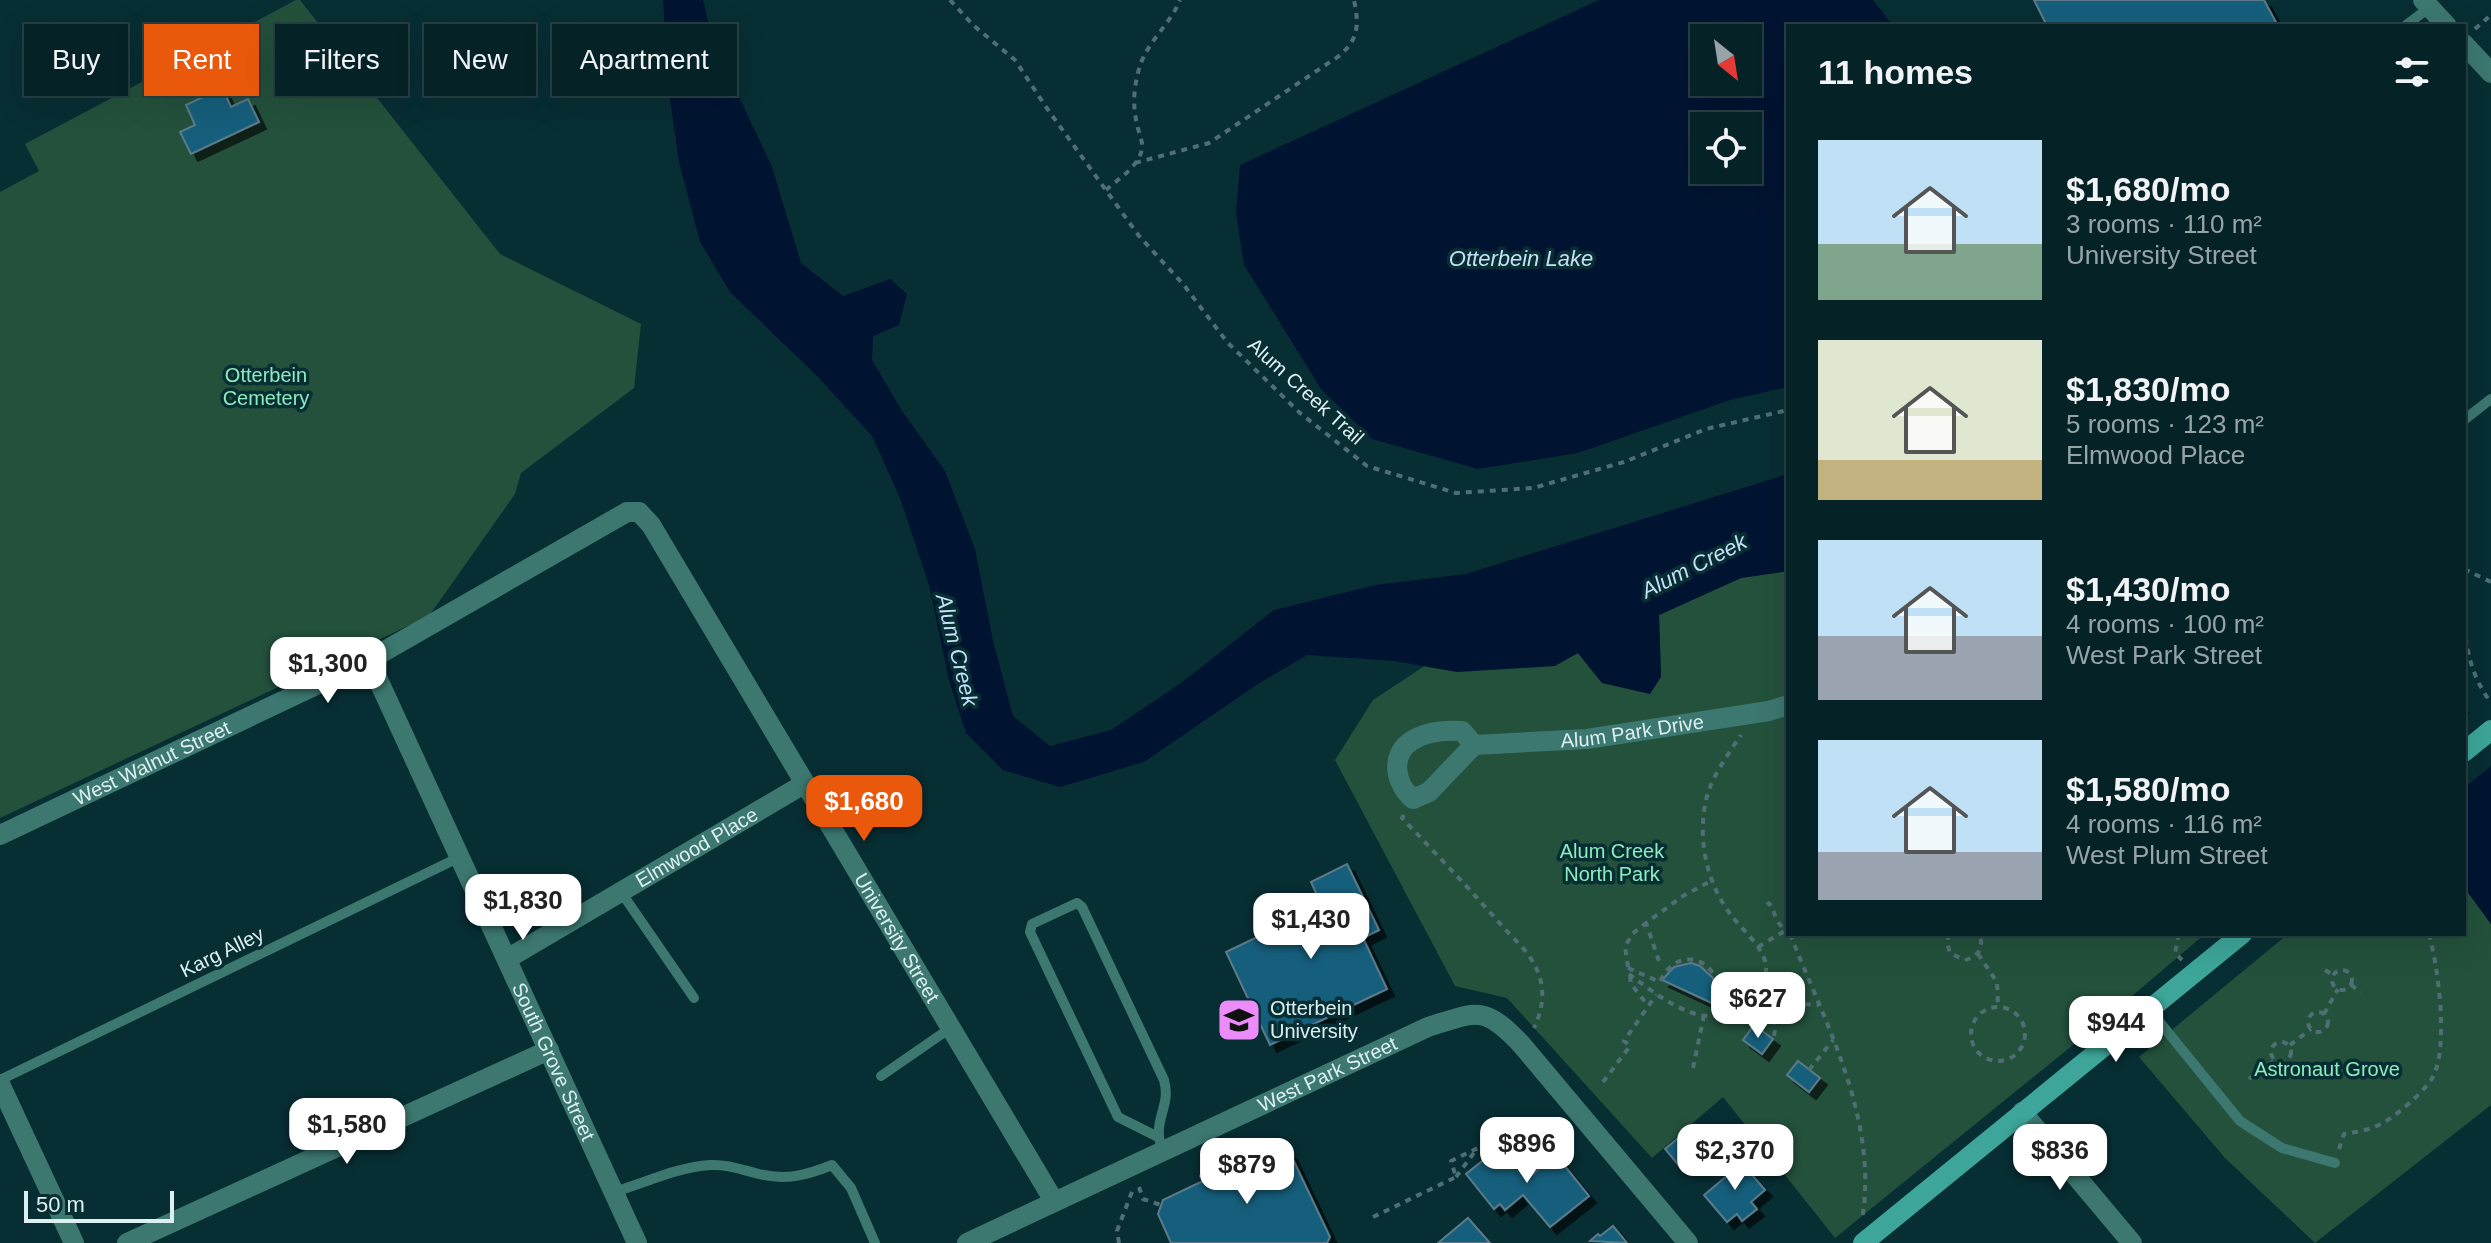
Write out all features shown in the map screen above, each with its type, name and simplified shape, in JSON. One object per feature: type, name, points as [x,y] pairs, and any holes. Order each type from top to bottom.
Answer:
[{"type":"main road","points":[[2466,750],[2491,730]]},
{"type":"main road","points":[[1863,1243],[2240,936]]},
{"type":"street","points":[[2427,4],[2445,24]]},
{"type":"street","points":[[2468,38],[2491,73]]},
{"type":"street","name":"West Walnut Street","points":[[0,835],[369,660],[627,512],[639,512]]},
{"type":"street","name":"University Street","points":[[639,512],[651,525],[1054,1201]]},
{"type":"street","name":"South Grove Street","points":[[369,660],[637,1243]]},
{"type":"street","name":"Alum Park Drive","points":[[1413,799],[1403,791],[1396,772],[1401,752],[1412,740],[1441,730],[1462,731],[1474,745],[1587,739],[1756,713],[1786,706]]},
{"type":"street","points":[[1413,799],[1429,792],[1474,745]]},
{"type":"street","name":"Elmwood Place","points":[[507,959],[804,784]]},
{"type":"street","name":"West Park Street","points":[[967,1243],[1054,1201],[1159,1144],[1428,1027],[1474,1013],[1490,1016],[1521,1044]]},
{"type":"street","points":[[1521,1044],[1688,1243]]},
{"type":"street","points":[[127,1243],[549,1050]]},
{"type":"street","points":[[0,1082],[74,1243]]},
{"type":"street","points":[[2022,1112],[2132,1243]]},
{"type":"lane","points":[[2407,24],[2427,4]]},
{"type":"lane","points":[[2466,418],[2491,399]]},
{"type":"lane","name":"Karg Alley","points":[[0,1082],[460,857]]},
{"type":"lane","points":[[621,892],[694,998]]},
{"type":"lane","points":[[1077,903],[1082,907],[1164,1080],[1167,1096],[1159,1144],[1118,1117],[1030,932],[1032,924],[1077,903]]},
{"type":"lane","points":[[2149,1009],[2240,1121],[2282,1148],[2335,1163]]},
{"type":"lane","points":[[881,1076],[949,1029]]},
{"type":"lane","points":[[614,1192],[677,1171],[710,1165],[798,1178],[832,1165],[851,1188],[875,1243]]},
{"type":"path","name":"Alum Creek Trail","points":[[950,0],[973,25],[1015,60],[1139,236],[1183,284],[1227,342],[1300,413],[1367,466],[1456,493],[1533,488],[1624,462],[1706,429],[1786,410]]},
{"type":"path","points":[[1106,190],[1135,163],[1142,148],[1134,91],[1141,62],[1156,35],[1175,13],[1180,0]]},
{"type":"path","points":[[1135,163],[1209,143],[1339,56],[1352,45],[1359,25],[1354,0]]},
{"type":"path","points":[[2468,38],[2491,15]]},
{"type":"path","points":[[2466,570],[2491,582]]},
{"type":"path","points":[[2466,641],[2469,664],[2491,703]]},
{"type":"path","points":[[1629,971],[1656,995],[1682,1009],[1718,1017],[1734,1013],[1757,993],[1764,980],[1766,965],[1758,947],[1720,901],[1711,881],[1704,848],[1705,804],[1721,765],[1756,713]]},
{"type":"path","points":[[1413,799],[1402,818],[1534,963],[1541,980],[1541,1014],[1531,1034],[1521,1044]]},
{"type":"path","points":[[1646,1003],[1631,984],[1625,947],[1632,934],[1646,923],[1683,896],[1711,881]]},
{"type":"path","points":[[1767,905],[1772,907],[1775,921],[1786,929]]},
{"type":"path","points":[[1646,923],[1659,961]]},
{"type":"path","points":[[1758,947],[1786,932]]},
{"type":"path","points":[[1790,936],[1844,1068],[1864,1152],[1865,1203],[1862,1220]]},
{"type":"path","points":[[1949,936],[1947,943],[1954,957],[1964,960],[1978,954],[1982,945],[1980,936]]},
{"type":"path","points":[[2179,936],[2175,953],[2179,957]]},
{"type":"path","points":[[2335,1163],[2344,1134],[2375,1127],[2390,1118],[2431,1080],[2440,1059],[2436,959],[2430,936]]},
{"type":"path","points":[[1978,954],[1997,982],[1998,1007]]},
{"type":"path","points":[[1629,971],[1660,982],[1665,971],[1676,961],[1685,959],[1701,963],[1716,975],[1719,984],[1716,1004],[1756,1022],[1767,1017],[1774,1020],[1774,1036]]},
{"type":"path","points":[[2348,971],[2353,964]]},
{"type":"path","points":[[2325,970],[2333,975]]},
{"type":"path","points":[[2340,970],[2348,971],[2351,985],[2338,989],[2332,983],[2333,975],[2340,970]]},
{"type":"path","points":[[1774,1020],[1795,997],[1797,988],[1807,977]]},
{"type":"path","points":[[2351,985],[2361,992]]},
{"type":"path","points":[[2324,1014],[2338,989]]},
{"type":"path","points":[[1603,1082],[1630,1046],[1624,1041],[1656,995]]},
{"type":"path","points":[[1795,997],[1803,1004],[1819,1005]]},
{"type":"path","points":[[1998,1007],[2017,1014],[2025,1029],[2026,1039],[2017,1055],[2000,1062],[1982,1057],[1971,1042],[1977,1017],[1983,1011],[1998,1007]]},
{"type":"path","points":[[2314,1013],[2324,1014],[2328,1019],[2327,1029],[2317,1033],[2311,1029],[2309,1017],[2314,1013]]},
{"type":"path","points":[[1693,1068],[1704,1015]]},
{"type":"path","points":[[2289,1045],[2311,1029]]},
{"type":"path","points":[[1809,1070],[1833,1040]]},
{"type":"path","points":[[2281,1041],[2289,1045],[2290,1058],[2281,1062],[2275,1060],[2271,1051],[2275,1043],[2281,1041]]},
{"type":"path","points":[[2249,1079],[2275,1060]]},
{"type":"path","points":[[1456,1177],[1451,1161],[1515,1131],[1526,1146]]},
{"type":"path","points":[[1204,1180],[1201,1176],[1224,1147]]},
{"type":"path","points":[[1373,1217],[1456,1177],[1478,1148]]},
{"type":"path","points":[[1119,1243],[1117,1231],[1136,1188],[1143,1199],[1161,1205]]},
{"type":"green space","name":"Otterbein Cemetery","points":[[300,0],[319,24],[275,24],[275,96],[376,96],[500,254],[641,324],[634,388],[521,473],[515,494],[429,616],[0,818],[0,192],[39,171],[25,144],[115,96],[128,96],[128,89],[144,81],[144,96],[259,96],[259,24],[251,24]]},
{"type":"green space","name":"Alum Creek North Park","points":[[1786,571],[1786,936],[2203,936],[1835,1238],[1723,1097],[1652,1158],[1507,998],[1455,986],[1335,760],[1373,700],[1508,611],[1578,653],[1602,683],[1661,677],[1659,615],[1741,578]]},
{"type":"green space","name":"Astronaut Grove","points":[[2466,890],[2491,924],[2491,1105],[2315,1243],[2225,1158],[2139,1057],[2286,936],[2466,936]]},
{"type":"water","points":[[663,0],[703,0],[709,24],[664,24]]},
{"type":"water","name":"Otterbein Lake","points":[[1599,0],[1873,0],[1891,24],[1786,24],[1786,387],[1730,400],[1578,453],[1478,469],[1372,439],[1321,389],[1244,265],[1236,213],[1240,165]]},
{"type":"water","name":"Alum Creek","points":[[737,93],[772,167],[801,263],[843,296],[890,279],[907,294],[899,325],[873,336],[872,360],[902,411],[945,471],[975,549],[993,641],[1013,716],[1050,746],[1111,730],[1181,683],[1274,610],[1375,585],[1466,574],[1786,475],[1786,571],[1741,578],[1659,615],[1661,677],[1650,694],[1602,683],[1578,653],[1555,666],[1457,672],[1394,661],[1307,655],[1258,684],[1144,762],[1060,787],[1003,770],[966,733],[949,680],[929,585],[900,498],[872,436],[817,376],[730,292],[700,242],[679,162],[670,96],[737,96]]},
{"type":"water","points":[[2466,708],[2491,745],[2491,924],[2466,890]]},
{"type":"pier","points":[[2473,711],[2491,737],[2491,766],[2466,786],[2466,716]]},
{"type":"building","points":[[2034,0],[2264,0],[2277,24],[2046,24]]},
{"type":"building","points":[[205,96],[226,96],[231,107],[248,99],[259,122],[191,154],[180,132],[195,125],[186,105]]},
{"type":"building","points":[[1347,864],[1379,930],[1363,938],[1387,989],[1270,1045],[1226,952],[1322,906],[1311,882]]},
{"type":"building","points":[[1691,963],[1700,966],[1713,978],[1714,1004],[1662,980],[1674,967]]},
{"type":"building","points":[[1754,1025],[1773,1039],[1762,1054],[1743,1040]]},
{"type":"building","points":[[1798,1061],[1820,1078],[1809,1092],[1787,1075]]},
{"type":"building","points":[[1693,1126],[1708,1143],[1680,1167],[1665,1149]]},
{"type":"building","points":[[1506,1142],[1532,1175],[1550,1159],[1555,1165],[1560,1160],[1589,1196],[1550,1227],[1523,1195],[1505,1210],[1500,1204],[1494,1209],[1466,1174]]},
{"type":"building","points":[[1276,1146],[1290,1153],[1330,1237],[1327,1243],[1171,1243],[1158,1214],[1163,1200]]},
{"type":"building","points":[[1736,1156],[1765,1190],[1751,1202],[1757,1209],[1742,1221],[1737,1214],[1727,1222],[1704,1195],[1729,1174],[1723,1166]]},
{"type":"building","points":[[1468,1218],[1490,1243],[1438,1243]]},
{"type":"building","points":[[1613,1226],[1627,1243],[1590,1241],[1598,1234],[1600,1236]]},
{"type":"place","name":"Otterbein University","points":[[1239,1020]]}]
